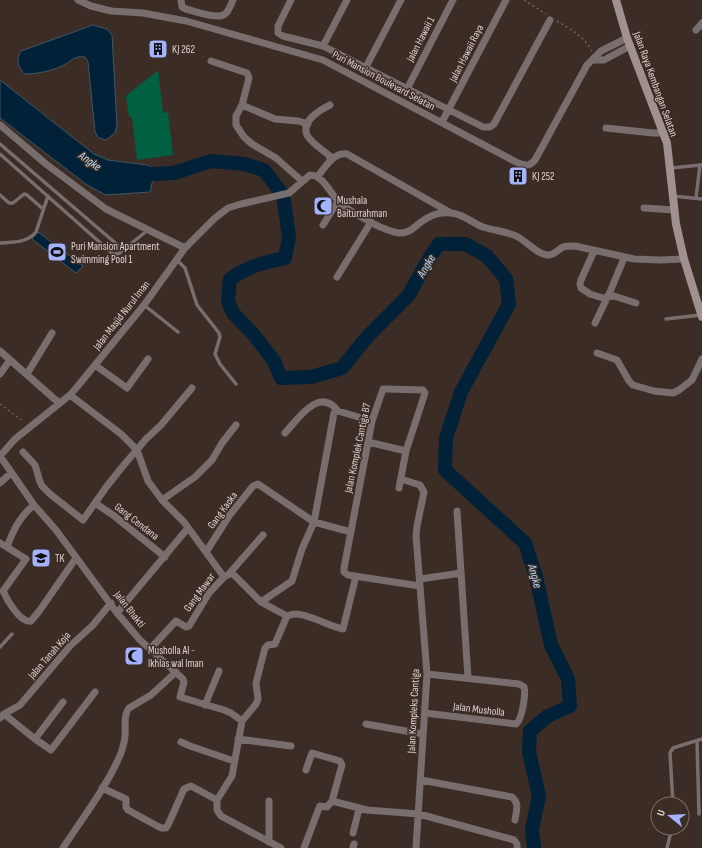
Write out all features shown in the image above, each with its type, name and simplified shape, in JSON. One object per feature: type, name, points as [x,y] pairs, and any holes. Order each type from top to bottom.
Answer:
[{"type":"main road","name":"Jalan Raya Kembangan Selatan","points":[[616,0],[627,38],[664,133],[670,168],[674,210],[684,259],[701,312]]},
{"type":"street","name":"Puri Mansion Boulevard Selatan","points":[[78,0],[91,6],[111,11],[143,13],[186,21],[323,60],[446,116],[518,163],[524,165],[531,165],[536,160],[588,65],[601,51],[627,38]]},
{"type":"street","points":[[181,1],[182,7],[186,9],[221,16],[225,15],[233,0]]},
{"type":"street","points":[[291,0],[278,26],[278,32],[283,36],[323,46],[407,89],[446,116],[483,127],[490,127],[494,124],[553,19]]},
{"type":"street","points":[[323,46],[347,0]]},
{"type":"street","points":[[366,67],[401,0]]},
{"type":"street","name":"Jalan Hawaii 1","points":[[407,89],[453,0]]},
{"type":"street","name":"Jalan Hawaii Raya","points":[[446,116],[506,0]]},
{"type":"street","points":[[696,30],[702,23]]},
{"type":"street","points":[[594,58],[604,60],[630,46]]},
{"type":"street","points":[[211,61],[249,75],[242,105],[235,120],[236,125],[244,137],[252,144],[276,158],[302,181],[310,175],[317,177],[338,201],[371,222],[393,232],[400,233],[412,230],[429,217],[440,213],[451,213],[460,215],[483,227],[507,232],[517,236],[546,255],[552,254],[561,248],[575,246],[624,258],[660,260],[684,259]]},
{"type":"street","points":[[242,105],[275,119],[298,121],[308,124]]},
{"type":"street","points":[[330,105],[311,118],[308,124],[307,136],[329,156],[330,161]]},
{"type":"street","points":[[0,125],[46,164],[106,209],[149,229],[174,244],[185,248]]},
{"type":"street","points":[[606,128],[664,133]]},
{"type":"street","points":[[317,177],[330,161],[342,153],[347,154],[451,213]]},
{"type":"street","name":"Jalan Masjid Nurul Iman","points":[[0,456],[15,438],[70,395],[144,305],[185,248],[215,218],[228,208],[289,193],[302,181]]},
{"type":"street","points":[[323,225],[338,201]]},
{"type":"street","points":[[644,208],[674,210]]},
{"type":"street","points":[[337,277],[371,222]]},
{"type":"street","points":[[594,251],[580,284],[585,291],[603,298],[614,296],[636,303]]},
{"type":"street","points":[[595,323],[624,258]]},
{"type":"street","points":[[27,374],[52,332]]},
{"type":"street","points":[[0,351],[59,403]]},
{"type":"street","points":[[597,353],[617,360],[629,381],[633,385],[667,393],[673,393],[679,390],[692,380],[702,359]]},
{"type":"street","points":[[95,365],[127,388],[148,359]]},
{"type":"street","points":[[0,374],[10,360]]},
{"type":"street","points":[[23,452],[35,465],[42,486],[81,519],[85,518],[107,486],[137,450],[161,426],[192,388]]},
{"type":"street","name":"Jalan Komplek Cantiga B7","points":[[356,576],[348,575],[344,572],[372,422],[383,389],[423,390],[425,393],[406,451]]},
{"type":"street","points":[[70,395],[121,434],[137,450],[148,481],[162,500],[188,528],[118,613]]},
{"type":"street","points":[[285,433],[310,406],[317,402],[326,402],[334,406],[338,411],[372,422]]},
{"type":"street","points":[[261,602],[292,581],[302,549],[314,522],[333,416],[334,413],[338,411]]},
{"type":"street","points":[[162,500],[195,477],[212,460],[222,443],[236,425]]},
{"type":"street","points":[[368,442],[406,451],[399,488]]},
{"type":"street","name":"Jalan Bhakti","points":[[0,456],[34,505],[56,530],[118,613],[140,640],[176,672]]},
{"type":"street","points":[[0,483],[11,473]]},
{"type":"street","name":"Jalan Kompleks Cantiga","points":[[401,479],[420,485],[424,492],[416,536],[427,674],[416,848]]},
{"type":"street","name":"Gang Kaoka","points":[[206,552],[229,516],[253,486],[258,484],[314,522]]},
{"type":"street","name":"Gang Cendana","points":[[94,503],[113,515],[165,556]]},
{"type":"street","points":[[34,505],[24,514],[3,545],[26,559],[3,592],[16,612],[24,621],[31,621],[76,558]]},
{"type":"street","points":[[427,674],[468,678],[457,511]]},
{"type":"street","points":[[314,522],[351,532]]},
{"type":"street","name":"Gang Mawar","points":[[150,649],[176,621],[186,627],[189,626],[209,593],[224,577],[188,528]]},
{"type":"street","points":[[224,577],[231,572],[263,535]]},
{"type":"street","points":[[231,572],[261,602],[287,616],[297,614],[343,629],[356,576],[420,582],[461,573]]},
{"type":"street","name":"Jalan Tanah Koja","points":[[2,716],[20,705],[70,646],[93,625],[111,603]]},
{"type":"street","points":[[281,848],[221,816],[217,810],[217,800],[232,776],[242,721],[258,700],[256,683],[265,648],[268,645],[275,644],[287,616]]},
{"type":"street","points":[[205,705],[219,671]]},
{"type":"street","points":[[63,848],[102,788],[122,751],[125,734],[124,721],[127,710],[151,695],[176,672],[184,681],[180,696],[232,713],[242,721]]},
{"type":"street","name":"Jalan Musholla","points":[[425,713],[516,724],[520,719],[525,692],[524,687],[519,684],[468,678]]},
{"type":"street","points":[[2,716],[51,750],[95,692]]},
{"type":"street","points":[[35,739],[63,702]]},
{"type":"street","points":[[366,724],[423,734]]},
{"type":"street","points":[[238,739],[291,746]]},
{"type":"street","points":[[181,742],[234,761]]},
{"type":"street","points":[[304,848],[319,808],[321,806],[327,807],[332,801],[342,768],[340,761],[312,753],[306,770]]},
{"type":"street","points":[[421,780],[512,797],[516,801],[517,805],[516,820]]},
{"type":"street","points":[[102,788],[126,799],[126,807],[128,810],[161,828],[166,828],[168,825],[184,789],[191,786],[217,800]]},
{"type":"street","points":[[269,801],[269,842]]},
{"type":"street","points":[[332,801],[359,809],[419,814],[514,840],[517,844],[517,848]]},
{"type":"street","points":[[353,833],[359,809]]},
{"type":"lane","points":[[0,144],[120,247],[120,253]]},
{"type":"lane","points":[[0,154],[113,254],[116,255],[120,253],[149,229]]},
{"type":"lane","points":[[670,168],[701,165],[696,198]]},
{"type":"lane","points":[[0,195],[9,203],[13,203],[24,194],[43,209]]},
{"type":"lane","points":[[0,243],[22,241],[33,236],[36,232],[48,196]]},
{"type":"lane","points":[[673,196],[702,199]]},
{"type":"lane","points":[[81,225],[86,218]]},
{"type":"lane","points":[[177,260],[185,268],[197,305],[219,333],[220,337],[215,354],[220,364],[236,384]]},
{"type":"lane","points":[[144,305],[178,332]]},
{"type":"lane","points":[[666,318],[701,312]]},
{"type":"lane","points":[[0,647],[12,634]]},
{"type":"lane","points":[[673,796],[670,753],[673,748],[702,739]]},
{"type":"lane","points":[[696,741],[699,814]]},
{"type":"lane","points":[[667,848],[670,836]]},
{"type":"path","points":[[524,0],[574,31],[588,44],[594,58]]},
{"type":"path","points":[[0,404],[30,426]]},
{"type":"green space","points":[[158,70],[163,113],[168,112],[173,155],[137,160],[132,117],[129,117],[126,96]]},
{"type":"water","points":[[93,25],[107,29],[112,35],[117,125],[115,133],[106,140],[99,138],[95,132],[88,62],[85,57],[75,58],[58,68],[49,71],[25,74],[18,63],[18,57],[21,51]]},
{"type":"water","points":[[0,80],[94,154],[108,160],[148,165],[155,170],[150,192],[106,195],[87,185],[0,118]]},
{"type":"water","name":"Puri Mansion Apartment Swimming Pool 1","points":[[38,232],[83,266],[76,273],[32,239]]},
{"type":"waterway","name":"Angke","points":[[136,175],[174,173],[211,161],[244,164],[264,170],[283,195],[289,237],[285,258],[256,266],[243,271],[230,279],[228,301],[233,313],[254,335],[274,361],[281,378],[311,377],[342,368],[367,337],[408,296],[439,244],[465,244],[487,256],[506,279],[509,304],[461,392],[446,438],[445,470],[525,543],[536,577],[551,645],[568,679],[570,706],[548,716],[530,731],[529,752],[539,796],[532,830],[534,848]]},
{"type":"place","name":"KJ 262","points":[[158,49]]},
{"type":"place","name":"KJ 252","points":[[518,176]]},
{"type":"place","name":"Mushala Baiturrahman","points":[[323,206]]},
{"type":"place","name":"Puri Mansion Apartment Swimming Pool 1","points":[[57,252]]},
{"type":"place","name":"TK","points":[[41,558]]},
{"type":"place","name":"Musholla Al - Ikhlas wal Iman","points":[[134,656]]}]
